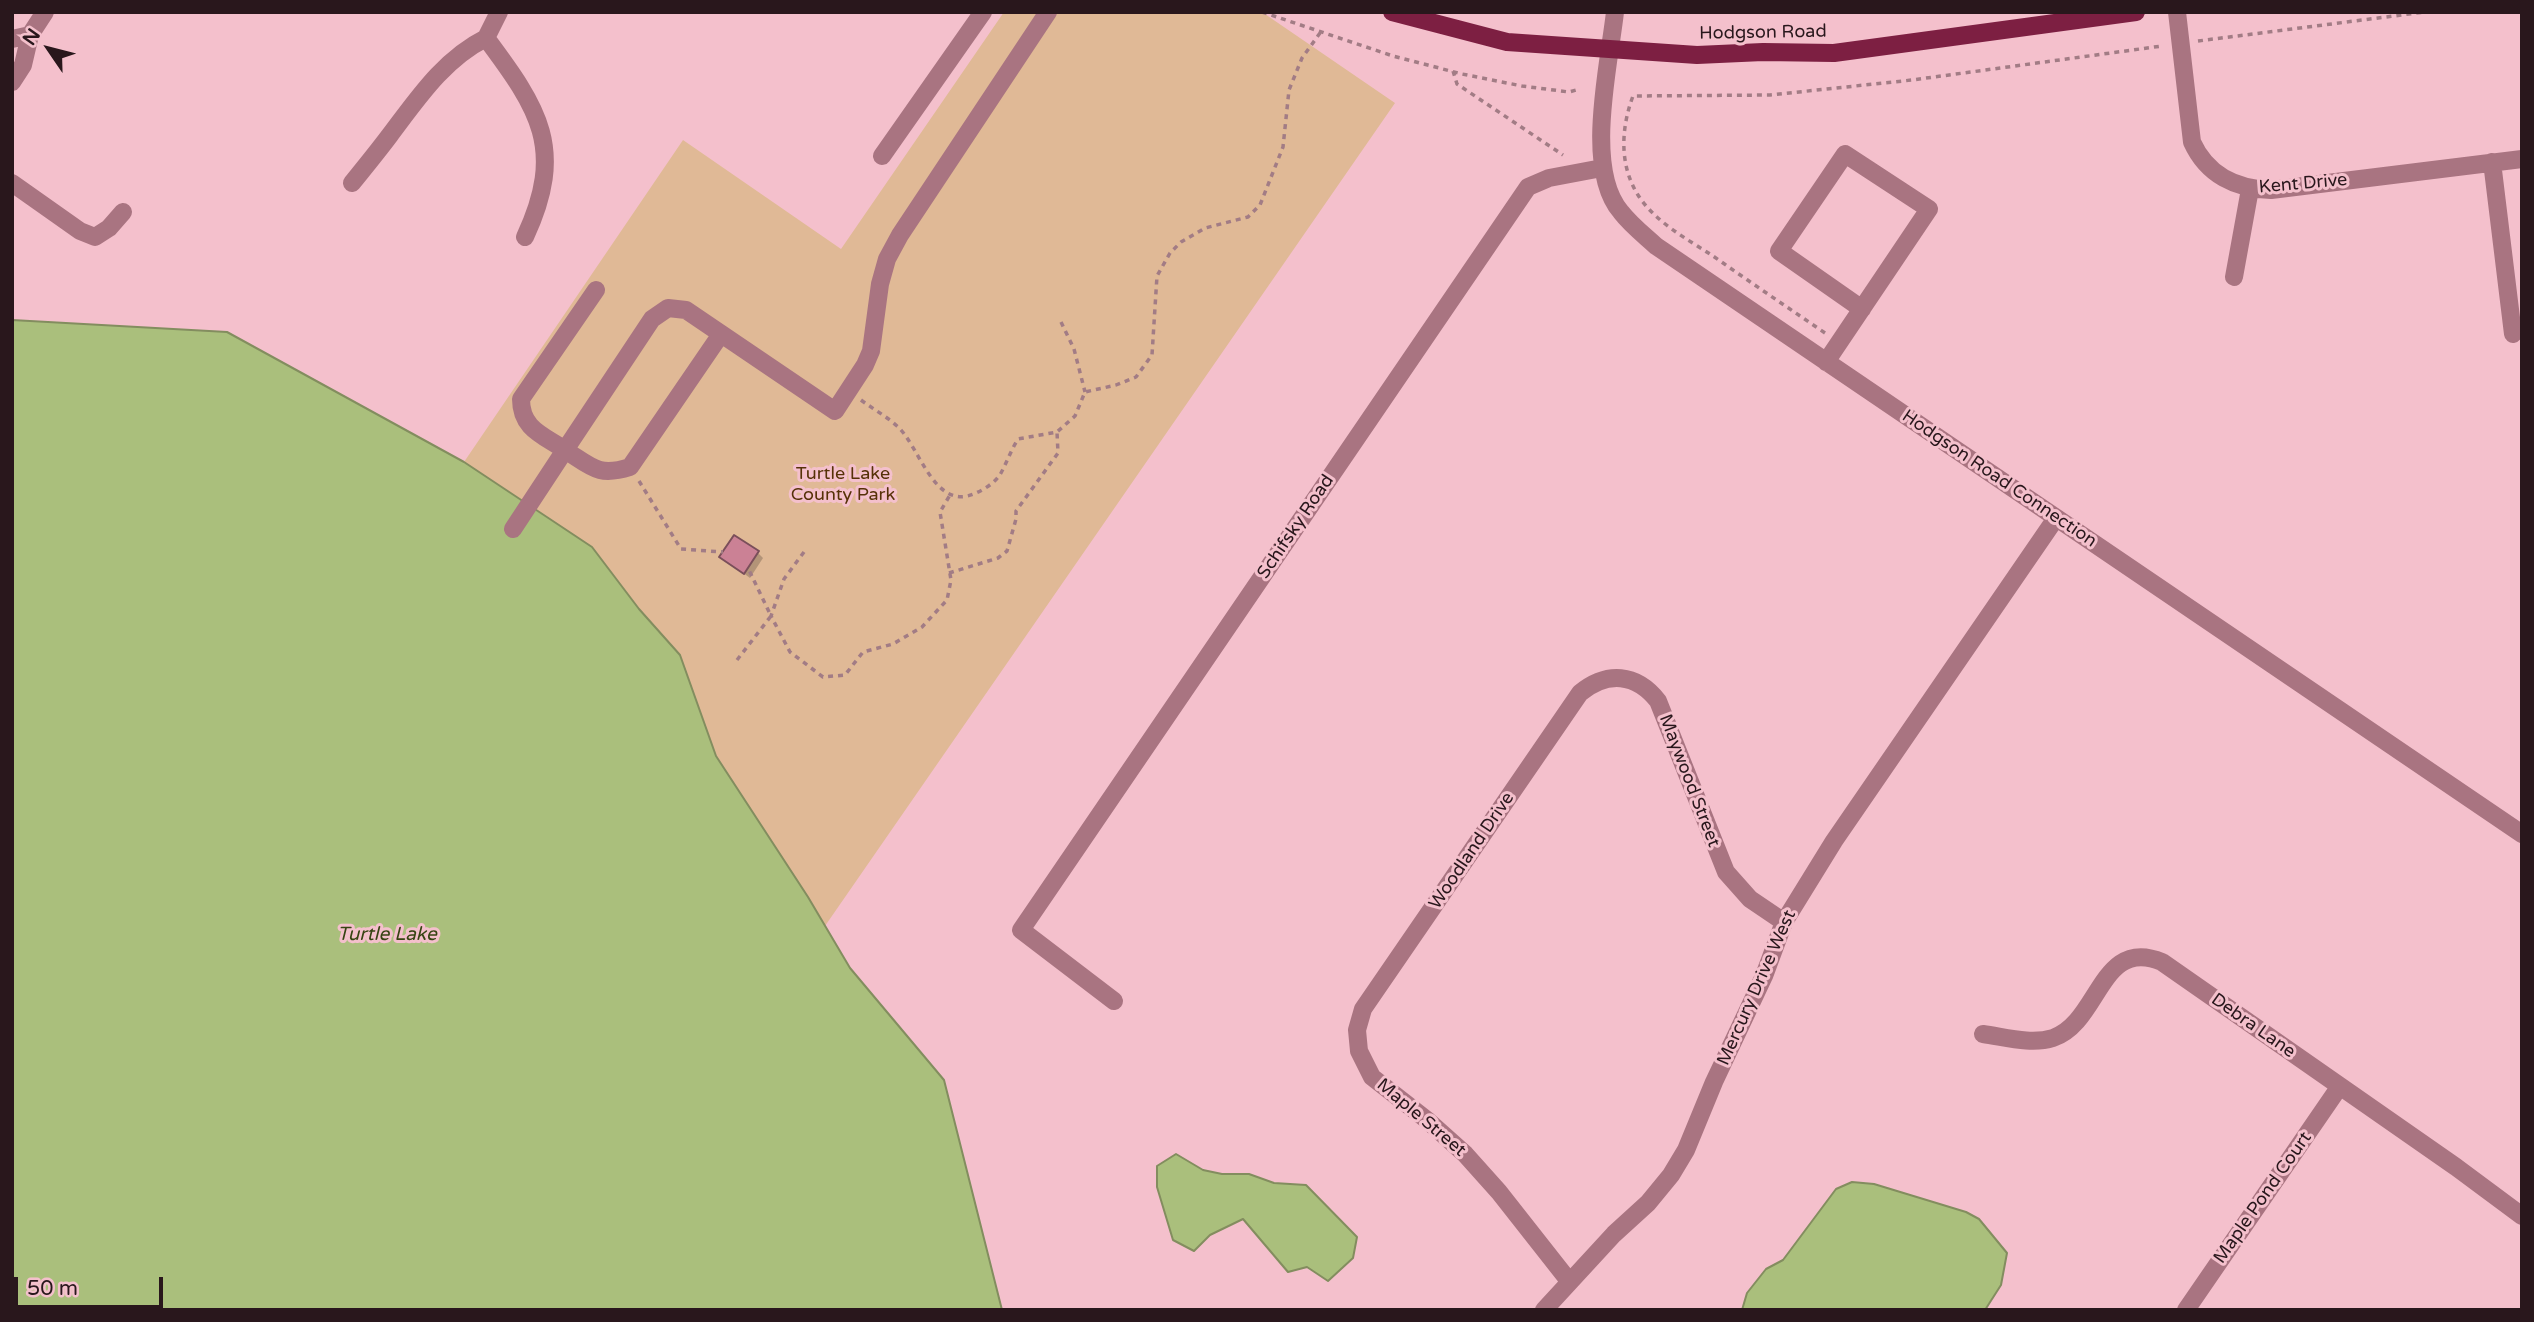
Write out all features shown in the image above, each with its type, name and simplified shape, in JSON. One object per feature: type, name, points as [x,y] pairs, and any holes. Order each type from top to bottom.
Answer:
[{"type":"main road","name":"Hodgson Road","points":[[1392,12],[1507,42],[1697,55],[1834,53],[2136,12]]},
{"type":"street","points":[[12,82],[23,65],[21,37],[45,12]]},
{"type":"street","points":[[352,183],[443,69],[461,53],[486,38],[499,12]]},
{"type":"street","points":[[882,156],[984,12]]},
{"type":"street","points":[[513,529],[652,318],[668,308],[686,310],[835,411],[871,351],[880,284],[887,259],[934,181],[1048,12]]},
{"type":"street","name":"Hodgson Road Connection","points":[[1615,12],[1601,136],[1602,168],[1608,191],[1620,212],[1656,246],[2522,834]]},
{"type":"street","name":"Kent Drive","points":[[2177,12],[2192,142],[2199,158],[2232,183],[2250,189],[2271,190],[2522,159]]},
{"type":"street","points":[[486,38],[521,85],[540,122],[546,159],[536,215],[525,237]]},
{"type":"street","points":[[1826,362],[1838,345],[1929,209],[1845,154],[1779,251],[1862,309]]},
{"type":"street","points":[[2492,162],[2513,334]]},
{"type":"street","name":"Schifsky Road","points":[[1114,1001],[1021,930],[1528,187],[1549,178],[1602,168]]},
{"type":"street","points":[[12,183],[80,231],[96,237],[109,228],[123,212]]},
{"type":"street","points":[[2234,277],[2250,189]]},
{"type":"street","points":[[596,290],[521,399],[521,412],[526,424],[595,469],[611,473],[631,467],[721,334]]},
{"type":"street","name":"Mercury Drive West","points":[[1544,1310],[1569,1281],[1648,1203],[1671,1175],[1686,1150],[1714,1082],[1764,976],[1784,922],[1834,841],[2056,517]]},
{"type":"street","name":"Maywood Street","points":[[1580,694],[1598,682],[1619,678],[1633,681],[1651,692],[1658,701],[1716,853],[1726,872],[1750,899],[1784,922]]},
{"type":"street","name":"Woodland Drive","points":[[1363,1009],[1580,694]]},
{"type":"street","name":"Debra Lane","points":[[1983,1034],[2038,1041],[2054,1037],[2069,1029],[2080,1017],[2115,967],[2125,959],[2150,957],[2162,962],[2522,1216]]},
{"type":"street","name":"Maple Street","points":[[1363,1009],[1357,1030],[1359,1051],[1372,1077],[1465,1154],[1499,1192],[1569,1281]]},
{"type":"street","name":"Maple Pond Court","points":[[2186,1310],[2340,1086]]},
{"type":"path","points":[[1262,12],[1320,33],[1453,71],[1522,86],[1569,92],[1580,89]]},
{"type":"path","points":[[2192,42],[2424,12]]},
{"type":"path","points":[[1085,392],[1136,377],[1152,355],[1157,276],[1170,253],[1181,242],[1205,228],[1248,217],[1261,205],[1283,147],[1289,90],[1302,58],[1320,33]]},
{"type":"path","points":[[1838,345],[1827,334],[1664,222],[1639,197],[1630,179],[1624,151],[1626,115],[1633,96],[1784,94],[1912,80],[2164,46]]},
{"type":"path","points":[[1453,71],[1457,84],[1564,156]]},
{"type":"path","points":[[848,391],[898,426],[936,484],[950,495],[973,495],[989,486],[1001,474],[1018,439],[1057,432],[1075,416],[1085,392],[1074,348],[1061,322]]},
{"type":"path","points":[[949,573],[998,558],[1007,551],[1016,510],[1058,453],[1057,432]]},
{"type":"path","points":[[631,467],[681,549],[723,552]]},
{"type":"path","points":[[748,568],[790,652],[823,677],[845,675],[863,652],[893,644],[922,627],[947,600],[951,580],[940,512],[950,495]]},
{"type":"path","points":[[737,660],[771,617],[784,579],[804,552]]},
{"type":"green space","name":"Turtle Lake County Park","points":[[1004,12],[1262,12],[1395,103],[825,926],[716,756],[680,655],[639,609],[592,547],[464,462],[683,140],[841,249]]},
{"type":"water","name":"Turtle Lake","points":[[12,320],[227,332],[464,462],[592,547],[639,609],[680,655],[716,756],[808,897],[850,968],[944,1080],[1002,1310],[12,1310]]},
{"type":"water","points":[[1176,1154],[1203,1170],[1222,1174],[1249,1174],[1274,1183],[1306,1185],[1357,1237],[1353,1258],[1328,1281],[1307,1267],[1288,1272],[1243,1219],[1210,1235],[1194,1251],[1173,1240],[1157,1187],[1157,1166]]},
{"type":"water","points":[[1852,1182],[1874,1184],[1966,1212],[1979,1219],[2007,1253],[2001,1285],[1985,1310],[1742,1310],[1747,1293],[1766,1269],[1783,1260],[1836,1189]]},
{"type":"building","points":[[734,535],[759,551],[744,574],[719,557]]}]
